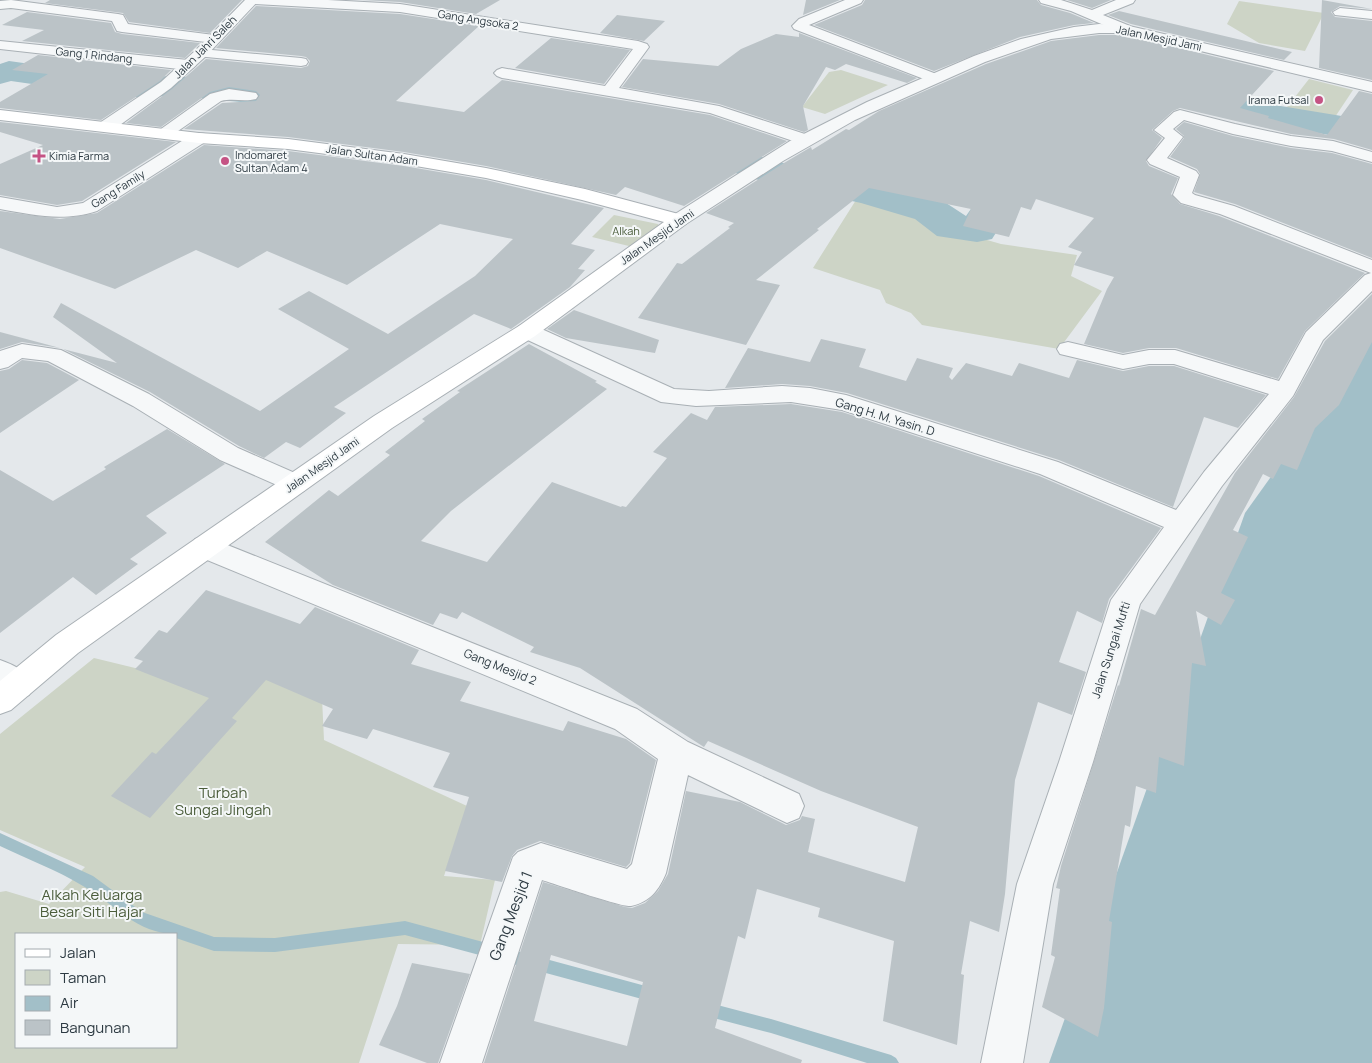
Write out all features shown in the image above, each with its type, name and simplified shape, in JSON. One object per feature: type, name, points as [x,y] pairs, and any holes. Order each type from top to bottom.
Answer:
[{"type":"main road","name":"Jalan Sultan Adam","points":[[0,114],[200,138],[288,144],[404,159],[486,173],[576,193],[679,220]]},
{"type":"main road","name":"Jalan Mesjid Jami","points":[[6,686],[383,422],[527,330],[679,220]]},
{"type":"street","name":"Jalan Jahri Saleh","points":[[107,126],[160,89],[188,65],[253,0]]},
{"type":"street","name":"Gang Angsoka 2","points":[[253,0],[400,8],[638,44],[642,47],[608,92]]},
{"type":"street","points":[[856,0],[804,22],[799,26],[934,78]]},
{"type":"street","points":[[1046,0],[1125,29]]},
{"type":"street","points":[[1091,15],[1128,0]]},
{"type":"street","points":[[0,5],[11,4],[118,18],[122,28],[214,39]]},
{"type":"street","points":[[1340,12],[1372,15]]},
{"type":"street","name":"Jalan Mesjid Jami","points":[[679,220],[804,140],[839,121],[934,78],[1034,38],[1071,30],[1125,29],[1372,87]]},
{"type":"street","name":"Gang 1 Rindang","points":[[0,44],[188,65]]},
{"type":"street","points":[[201,53],[301,62]]},
{"type":"street","points":[[502,73],[713,109],[804,140]]},
{"type":"street","points":[[162,134],[216,97],[229,94],[250,96]]},
{"type":"street","points":[[1372,157],[1333,146],[1291,141],[1233,129],[1181,115],[1162,130],[1175,137],[1156,160],[1190,175],[1182,195],[1188,199],[1236,214],[1372,267]]},
{"type":"street","name":"Gang Family","points":[[0,203],[63,214],[80,211],[90,207],[200,138]]},
{"type":"street","name":"Jalan Sungai Mufti","points":[[1002,1063],[1035,884],[1076,762],[1126,600],[1213,479],[1285,391],[1314,337],[1372,279]]},
{"type":"street","name":"Gang H. M. Yasin. D","points":[[527,330],[669,396],[694,400],[775,394],[815,397],[846,403],[1049,468],[1182,523]]},
{"type":"street","points":[[1068,349],[1123,362],[1154,356],[1174,357],[1285,391]]},
{"type":"street","points":[[0,362],[11,354],[22,351],[53,355],[141,400],[229,454],[295,484]]},
{"type":"street","name":"Gang Mesjid 2","points":[[205,547],[626,719],[676,753],[787,806]]},
{"type":"street","name":"Gang Mesjid 1","points":[[461,1063],[494,960],[526,870],[531,865],[541,861],[633,888],[648,873],[676,753]]},
{"type":"green space","points":[[1239,1],[1324,13],[1305,51],[1259,43],[1227,24]]},
{"type":"green space","points":[[841,70],[888,85],[825,114],[802,107],[829,72]]},
{"type":"green space","name":"Irama Futsal","points":[[1309,79],[1353,90],[1331,123],[1284,111]]},
{"type":"green space","points":[[856,200],[938,217],[952,230],[1001,244],[1077,255],[1071,276],[1102,291],[1059,349],[922,325],[911,313],[886,303],[880,290],[813,268]]},
{"type":"green space","name":"Alkah","points":[[614,215],[658,224],[660,228],[637,248],[592,237]]},
{"type":"green space","name":"Turbah Sungai Jingah","points":[[94,658],[205,685],[227,665],[322,698],[324,740],[467,806],[444,876],[495,880],[480,945],[398,944],[359,1063],[0,1063],[0,892],[6,891],[49,904],[85,867],[0,830],[0,734]]},
{"type":"water","points":[[1372,336],[1372,1063],[1049,1063],[1245,513]]},
{"type":"building","points":[[50,0],[242,0],[210,33],[129,22],[123,13],[45,3]]},
{"type":"building","points":[[362,0],[500,0],[476,14],[400,2]]},
{"type":"building","points":[[806,0],[840,0],[803,15]]},
{"type":"building","points":[[865,0],[1037,0],[1041,5],[1070,13],[1094,23],[1074,25],[1020,37],[934,71],[814,25],[862,5]]},
{"type":"building","points":[[1067,0],[1111,0],[1092,8]]},
{"type":"building","points":[[1322,0],[1372,9],[1340,6],[1331,12],[1335,17],[1372,21],[1372,80],[1319,68]]},
{"type":"building","points":[[256,6],[400,14],[479,26],[396,101],[464,112],[502,80],[710,115],[787,141],[684,206],[625,187],[616,195],[486,166],[404,152],[288,137],[184,129],[222,103],[256,101],[260,95],[256,91],[229,87],[210,92],[161,127],[126,123],[172,89],[206,59],[301,68],[308,66],[310,61],[306,57],[301,56],[216,48]]},
{"type":"building","points":[[1119,11],[1292,52],[1284,60],[1131,24],[1108,15]]},
{"type":"building","points":[[27,12],[111,23],[115,32],[122,34],[200,43],[185,58],[22,41],[44,30],[2,25]]},
{"type":"building","points":[[617,15],[665,21],[644,41],[600,33]]},
{"type":"building","points":[[799,33],[917,78],[907,83],[846,64],[835,70],[826,67],[803,106],[808,130],[804,132],[719,104],[622,87],[643,59],[718,66],[741,49],[776,34],[799,37]]},
{"type":"building","points":[[1099,35],[1125,35],[1274,71],[1240,108],[1327,135],[1359,91],[1372,94],[1372,150],[1334,139],[1291,134],[1180,108],[1173,111],[1152,130],[1162,138],[1146,161],[1149,166],[1178,178],[1171,194],[1180,204],[1219,216],[1365,273],[1305,331],[1278,379],[1176,348],[1149,348],[1123,353],[1084,344],[1114,277],[1074,265],[1082,252],[1068,247],[1094,218],[1036,199],[1031,210],[1021,207],[1009,237],[963,226],[971,209],[869,188],[756,280],[780,285],[746,345],[638,318],[677,263],[682,264],[734,223],[706,213],[784,163],[811,147],[812,150],[846,129],[849,130],[879,111],[986,64],[1051,41]]},
{"type":"building","points":[[551,38],[630,50],[604,84],[515,68]]},
{"type":"building","points":[[38,55],[171,70],[160,81],[101,120],[0,108],[0,102],[48,74],[12,70]]},
{"type":"building","points":[[0,122],[176,142],[82,201],[57,205],[0,195],[0,164],[43,145],[0,132]]},
{"type":"building","points":[[1184,122],[1233,136],[1291,148],[1332,153],[1372,164],[1372,258],[1235,204],[1194,192],[1200,174],[1197,169],[1170,157],[1184,138],[1176,129]]},
{"type":"building","points":[[204,145],[288,151],[404,166],[486,180],[604,208],[571,244],[595,250],[578,269],[585,270],[570,287],[511,329],[474,314],[334,407],[346,413],[300,448],[286,442],[264,458],[239,446],[150,392],[63,349],[117,363],[53,317],[61,303],[260,411],[349,349],[278,309],[309,291],[388,334],[475,276],[513,239],[440,224],[347,285],[267,251],[238,268],[196,250],[115,289],[0,248],[0,211],[60,219],[97,213]]},
{"type":"building","points":[[1372,294],[1372,342],[1339,405],[1315,428],[1297,470],[1281,464],[1273,479],[1263,474],[1233,530],[1248,537],[1221,593],[1235,600],[1221,625],[1196,611],[1206,666],[1192,663],[1184,766],[1159,757],[1156,793],[1136,786],[1130,827],[1125,825],[1109,921],[1112,922],[1104,1008],[1098,1037],[1042,1007],[1055,957],[1051,955],[1060,889],[1056,888],[1061,866],[1119,686],[1141,609],[1155,615],[1235,473],[1294,397],[1325,341]]},
{"type":"building","points":[[574,310],[659,340],[655,353],[566,338],[547,329]]},
{"type":"building","points":[[0,332],[60,348],[22,342],[0,349]]},
{"type":"building","points":[[821,339],[866,349],[859,367],[906,381],[917,358],[953,368],[949,377],[952,380],[966,363],[1012,376],[1019,363],[1069,378],[1077,360],[1123,371],[1149,366],[1174,366],[1266,395],[1238,428],[1204,417],[1173,507],[1059,460],[847,393],[810,386],[782,384],[725,388],[748,348],[810,362]]},
{"type":"building","points":[[529,344],[597,381],[595,382],[607,389],[451,511],[421,541],[487,562],[552,482],[621,507],[626,507],[667,458],[653,452],[691,413],[707,420],[715,407],[791,404],[842,412],[1039,476],[1161,528],[1109,599],[1102,623],[1077,611],[1059,662],[1086,672],[1072,715],[1038,702],[1015,780],[1005,894],[999,932],[970,921],[961,974],[964,975],[957,1045],[883,1021],[894,941],[818,917],[820,908],[757,889],[745,939],[738,936],[715,1028],[802,1060],[801,1063],[484,1063],[543,882],[625,907],[632,908],[645,903],[658,891],[668,874],[686,791],[740,802],[786,825],[800,820],[802,816],[815,819],[808,852],[905,882],[918,827],[821,791],[708,741],[704,747],[580,668],[530,652],[534,647],[462,612],[457,619],[440,613],[433,625],[333,585],[265,542],[329,490],[338,496],[390,455],[385,452],[425,421],[422,419],[460,392],[457,391]],"holes":[[[551,955],[643,982],[627,1046],[534,1021]]]},
{"type":"building","points":[[22,360],[47,363],[79,380],[0,433],[0,371],[9,369]]},
{"type":"building","points":[[167,429],[225,464],[146,516],[167,533],[130,559],[138,564],[96,595],[73,577],[0,633],[0,470],[53,501],[106,469],[104,467]]},
{"type":"building","points":[[206,590],[300,624],[315,607],[419,650],[411,664],[471,682],[460,701],[563,731],[568,721],[626,739],[656,760],[630,863],[626,867],[540,841],[517,850],[512,856],[502,882],[445,871],[469,797],[433,787],[450,753],[373,729],[367,739],[322,726],[333,709],[266,680],[232,718],[237,721],[150,818],[111,796],[152,752],[156,754],[209,698],[135,669],[143,661],[134,658],[159,630],[167,633]]},
{"type":"building","points":[[412,963],[470,974],[438,1063],[427,1063],[379,1045],[397,1006]]},
{"type":"waterway","points":[[0,74],[9,71],[52,77],[55,79],[54,83],[97,88],[178,86],[281,96],[308,91],[339,95]]},
{"type":"waterway","points":[[1164,82],[1180,84],[1197,90],[1222,103],[1269,114],[1372,132]]},
{"type":"waterway","points":[[671,147],[683,152],[747,164],[779,174],[868,193],[929,210],[952,227],[977,230],[1016,171],[1028,170]]},
{"type":"waterway","points":[[0,839],[88,881],[138,918],[214,944],[275,945],[405,928],[653,995]]},
{"type":"waterway","points":[[706,1009],[771,1026],[891,1063]]},
{"type":"place","name":"Irama Futsal","points":[[1319,100]]},
{"type":"place","name":"Kimia Farma","points":[[39,156]]},
{"type":"place","name":"Indomaret Sultan Adam 4","points":[[225,161]]},
{"type":"park label","name":"Alkah Keluarga Besar Siti Hajar","points":[[92,904]]}]
